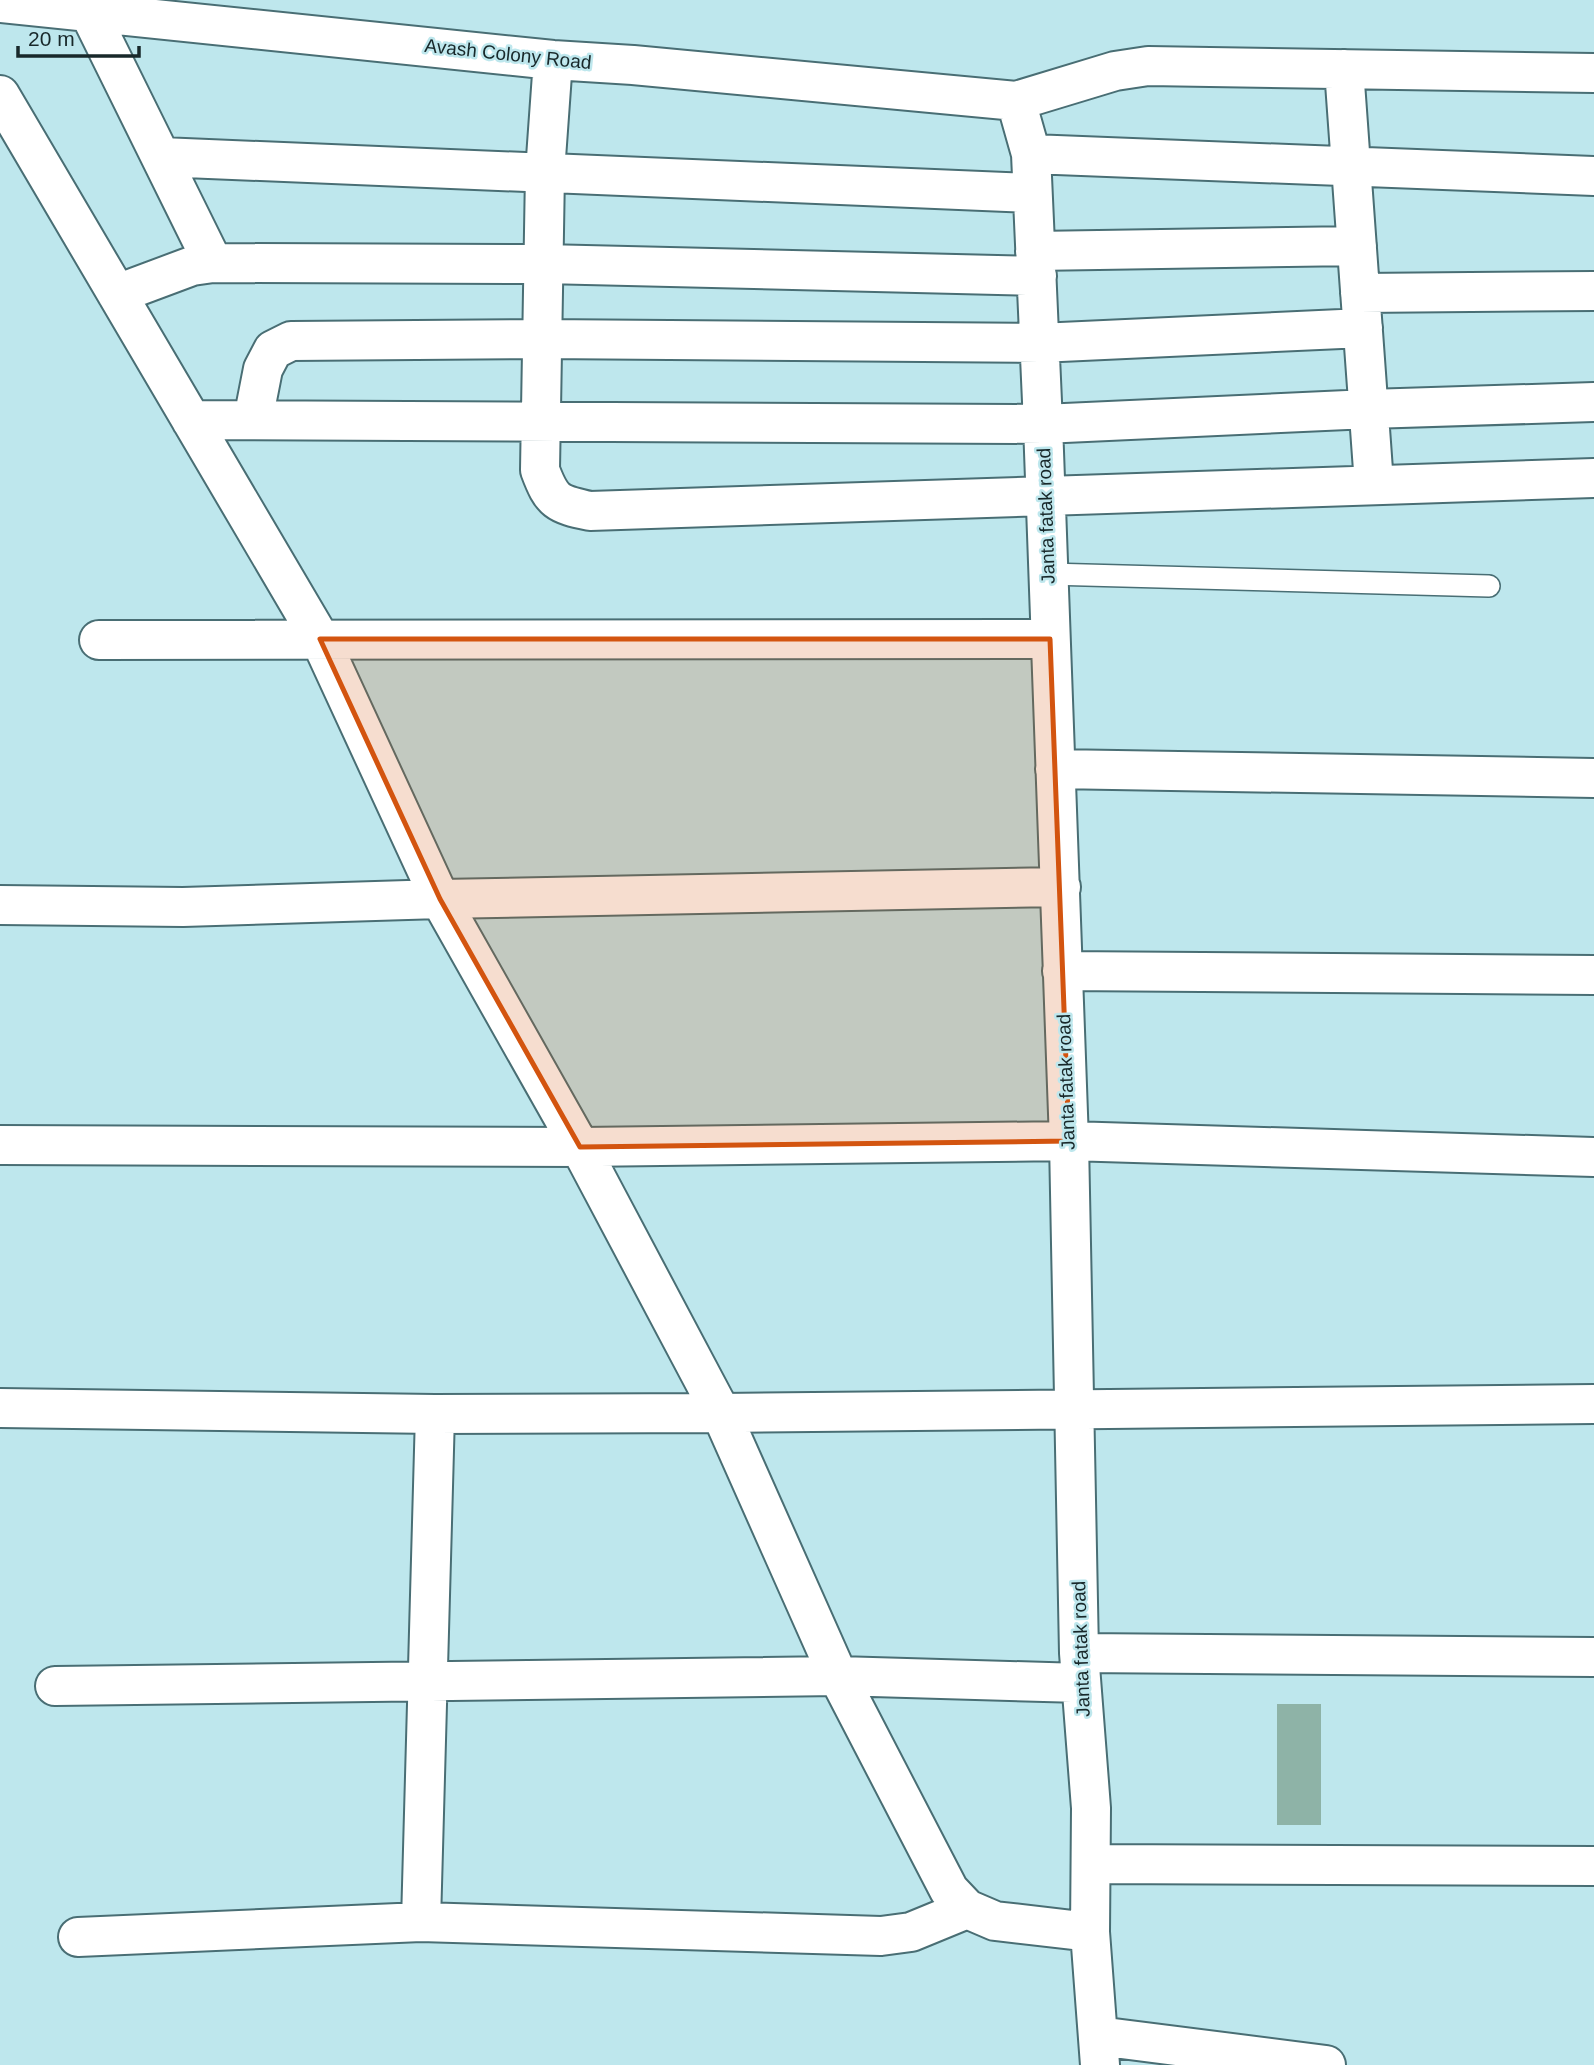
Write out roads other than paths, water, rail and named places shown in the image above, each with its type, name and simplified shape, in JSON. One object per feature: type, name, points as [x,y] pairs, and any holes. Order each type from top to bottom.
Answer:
[{"type":"street","name":"Avash Colony Road","points":[[0,3],[553,60],[1016,102]]},
{"type":"street","points":[[89,12],[213,263]]},
{"type":"street","points":[[553,60],[545,172],[540,470],[548,494],[565,505],[590,511],[1594,478]]},
{"type":"street","points":[[1016,102],[1115,71],[1149,66],[1594,73]]},
{"type":"street","points":[[1344,69],[1374,484]]},
{"type":"street","points":[[0,95],[320,639],[440,899],[580,1147],[721,1413],[838,1676],[949,1891],[967,1909],[995,1921],[1090,1932]]},
{"type":"street","name":"Janta fatak road","points":[[1016,102],[1031,154],[1043,424],[1069,1141],[1080,1668],[1091,1808],[1090,1932],[1099,2051]]},
{"type":"street","points":[[1031,154],[1594,176]]},
{"type":"street","points":[[161,157],[1032,193]]},
{"type":"street","points":[[117,294],[192,266],[213,263],[1036,263],[1357,246]]},
{"type":"street","points":[[253,420],[263,369],[273,350],[290,341],[543,339],[1039,343],[1594,291]]},
{"type":"street","points":[[191,420],[1043,424],[1594,402]]},
{"type":"street","points":[[99,640],[1050,639]]},
{"type":"street","points":[[1055,769],[1594,778]]},
{"type":"street","points":[[0,905],[183,907],[440,899],[1061,887]]},
{"type":"street","points":[[1062,971],[1594,975]]},
{"type":"street","points":[[0,1145],[580,1147],[1069,1141],[1594,1157]]},
{"type":"street","points":[[0,1408],[435,1414],[1594,1404]]},
{"type":"street","points":[[422,1922],[435,1414]]},
{"type":"street","points":[[55,1686],[838,1676],[1594,1657]]},
{"type":"street","points":[[1092,1864],[1594,1866]]},
{"type":"street","points":[[78,1937],[422,1922],[881,1936],[911,1933],[967,1909]]},
{"type":"street","points":[[1099,2051],[1326,2065]]},
{"type":"lane","points":[[1048,574],[1489,586]]}]
